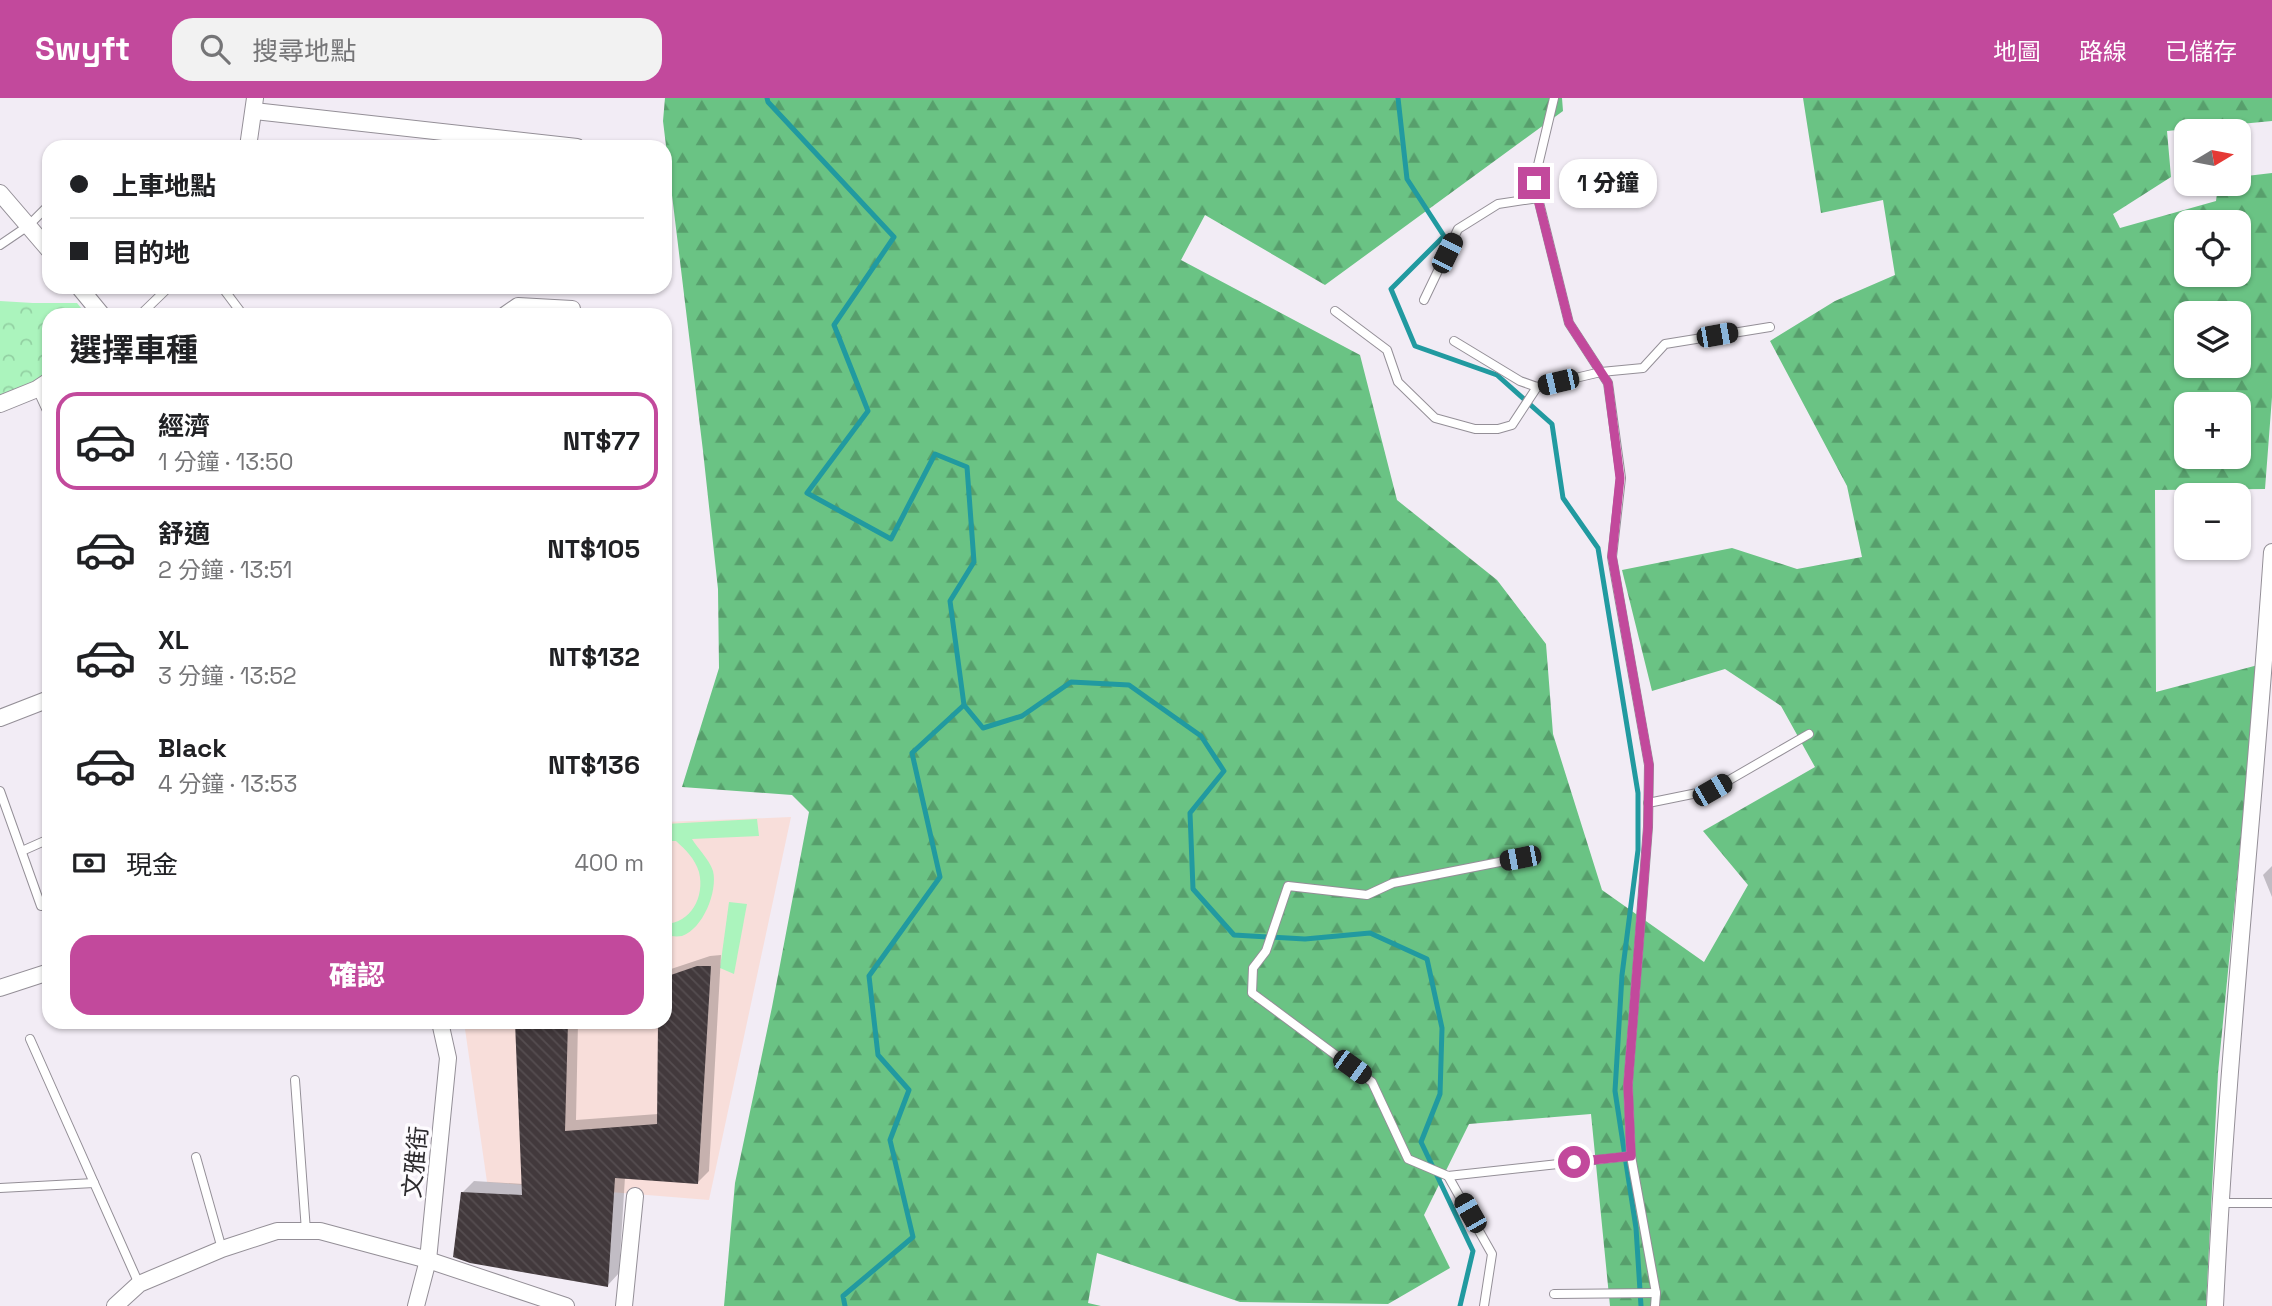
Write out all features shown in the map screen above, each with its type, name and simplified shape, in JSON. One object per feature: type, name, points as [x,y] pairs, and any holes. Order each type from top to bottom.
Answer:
[{"type":"street","points":[[249,140],[255,104],[525,140]]},
{"type":"street","points":[[0,193],[42,242]]},
{"type":"street","points":[[85,294],[96,308]]},
{"type":"street","points":[[0,404],[42,385]]},
{"type":"street","points":[[2215,1306],[2220,1203],[2272,552]]},
{"type":"street","points":[[0,718],[42,702]]},
{"type":"street","points":[[0,988],[42,974]]},
{"type":"street","name":"文雅街","points":[[416,1306],[428,1260],[448,1058],[442,1029]]},
{"type":"street","points":[[624,1306],[635,1196]]},
{"type":"street","points":[[115,1306],[139,1284],[222,1249],[277,1231],[320,1231],[428,1260],[547,1303],[566,1306]]},
{"type":"lane","points":[[1554,98],[1534,183],[1569,323],[1608,383],[1620,478],[1612,556],[1649,765],[1628,1085],[1630,1156],[1655,1306]]},
{"type":"lane","points":[[1424,300],[1458,229],[1498,204],[1538,198]]},
{"type":"lane","points":[[0,245],[28,226],[42,212]]},
{"type":"lane","points":[[147,308],[162,294]]},
{"type":"lane","points":[[1335,311],[1387,350],[1398,382],[1435,418],[1475,429],[1498,429],[1511,425],[1535,391],[1601,372],[1643,368],[1665,344],[1770,327]]},
{"type":"lane","points":[[1454,341],[1535,391]]},
{"type":"lane","points":[[1648,803],[1712,790],[1809,734]]},
{"type":"lane","points":[[0,791],[41,906]]},
{"type":"lane","points":[[22,851],[42,842]]},
{"type":"lane","points":[[1520,858],[1393,883],[1367,895],[1289,886],[1268,945],[1253,968],[1252,993],[1372,1082],[1408,1159],[1424,1166],[1445,1174],[1630,1156]]},
{"type":"lane","points":[[30,1039],[139,1284]]},
{"type":"lane","points":[[295,1080],[306,1231]]},
{"type":"lane","points":[[196,1157],[222,1249]]},
{"type":"lane","points":[[1445,1174],[1492,1254],[1484,1306]]},
{"type":"lane","points":[[0,1188],[94,1183]]},
{"type":"lane","points":[[2220,1203],[2272,1203]]},
{"type":"lane","points":[[1554,1294],[1652,1293]]},
{"type":"shaded area","points":[[791,817],[709,1200],[487,1182],[465,1029],[672,1029],[672,822]]},
{"type":"green space","points":[[665,98],[1562,98],[1563,111],[1325,285],[1205,215],[1181,260],[1360,355],[1397,500],[1497,580],[1546,644],[1553,734],[1602,890],[1704,962],[1748,885],[1703,831],[1815,767],[1781,706],[1725,669],[1652,691],[1622,570],[1732,548],[1797,569],[1862,557],[1847,486],[1770,341],[1835,301],[1895,275],[1883,200],[1821,213],[1803,98],[2272,98],[2272,121],[2251,123],[2251,119],[2174,119],[2174,130],[2167,131],[2171,177],[2113,214],[2120,228],[2174,213],[2174,287],[2251,287],[2251,210],[2184,210],[2216,201],[2217,196],[2251,196],[2251,175],[2272,173],[2272,397],[2265,489],[2251,489],[2251,483],[2174,483],[2174,490],[2155,490],[2156,692],[2258,665],[2218,1073],[2206,1306],[1610,1306],[1591,1114],[1469,1124],[1424,1215],[1450,1268],[1388,1304],[1240,1302],[1097,1253],[1088,1303],[1101,1306],[724,1306],[735,1183],[809,812],[792,795],[682,787],[719,668],[718,589],[672,195],[672,140],[665,140],[663,121]]},
{"type":"green space","points":[[0,301],[77,303],[81,308],[42,308],[42,381],[0,404]]},
{"type":"green space","points":[[757,819],[759,836],[692,839],[713,871],[713,889],[702,918],[690,932],[682,936],[672,936],[672,923],[689,914],[694,907],[700,891],[700,881],[693,859],[676,841],[672,841],[672,824]]},
{"type":"green space","points":[[729,902],[747,904],[734,974],[720,968]]},
{"type":"building","points":[[697,966],[711,966],[698,1184],[615,1178],[608,1287],[470,1263],[453,1257],[461,1192],[522,1195],[515,1029],[568,1029],[565,1131],[657,1124],[658,1029],[672,1029],[672,975]]},
{"type":"waterway","points":[[767,98],[894,237],[834,325],[868,411],[807,493],[891,539],[935,454],[967,467],[974,562],[950,601],[964,705],[912,753],[940,877],[869,976],[878,1055],[909,1090],[890,1140],[913,1237],[843,1296],[845,1306]]},
{"type":"waterway","points":[[1398,98],[1407,179],[1444,236],[1391,289],[1415,346],[1497,375],[1552,424],[1563,498],[1598,548],[1638,793],[1638,850],[1622,975],[1615,1091],[1636,1228],[1641,1306]]},
{"type":"waterway","points":[[964,705],[983,728],[1022,716],[1071,682],[1129,685],[1201,736],[1224,771],[1190,813],[1193,889],[1234,935],[1305,939],[1370,933],[1427,959],[1442,1028],[1440,1094],[1421,1142],[1473,1251],[1460,1306]]},
{"type":"route","points":[[1534,183],[1569,323],[1608,383],[1620,478],[1612,556],[1649,765],[1648,827],[1628,1085],[1631,1156],[1574,1162]]}]
